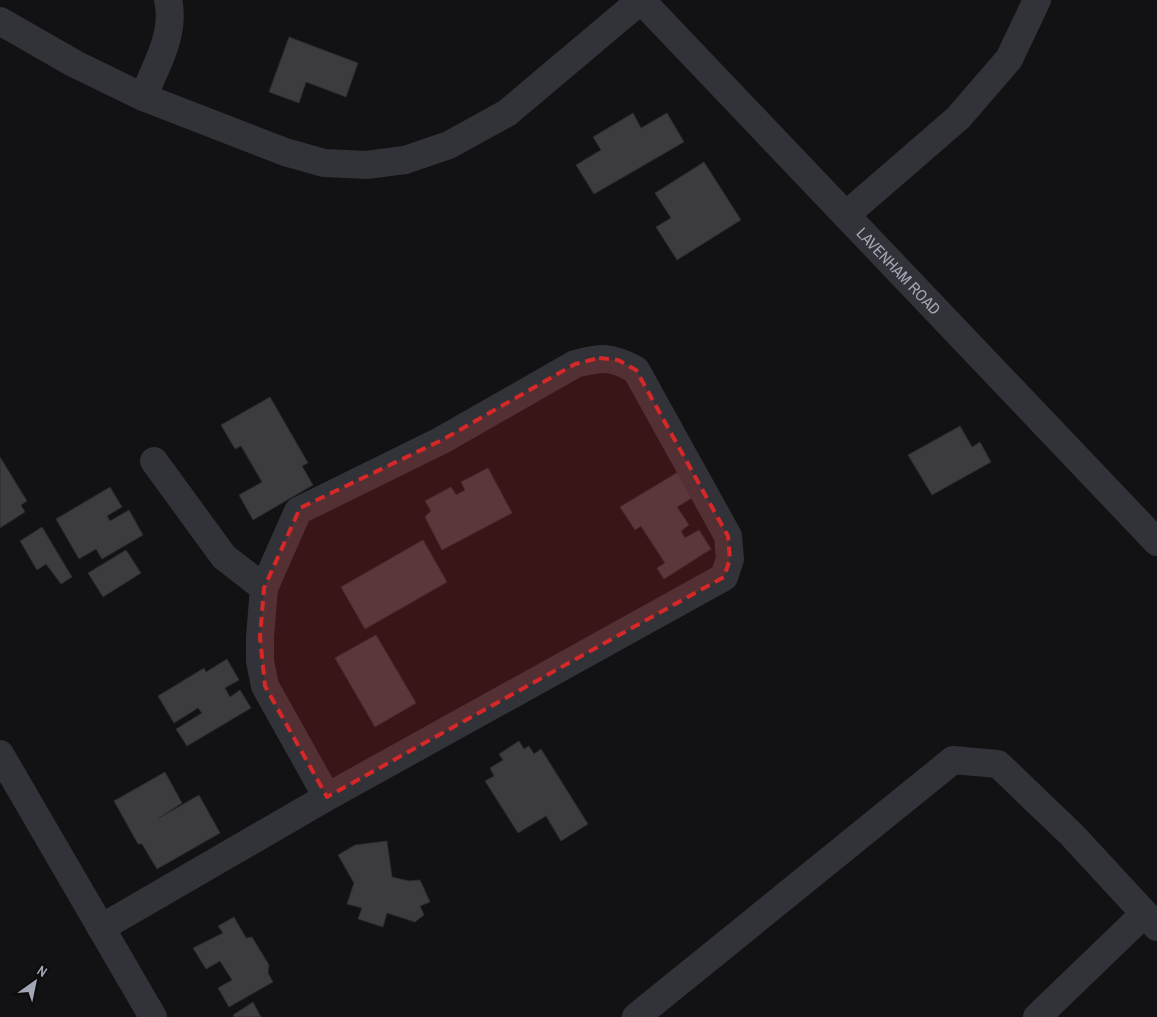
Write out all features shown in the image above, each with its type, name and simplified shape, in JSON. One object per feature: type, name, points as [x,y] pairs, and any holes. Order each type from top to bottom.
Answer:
[{"type":"street","points":[[143,97],[168,36],[172,15],[168,0]]},
{"type":"street","points":[[0,21],[75,64],[143,97],[285,152],[324,163],[366,165],[404,160],[449,145],[507,113],[641,0]]},
{"type":"street","name":"LAVENHAM ROAD","points":[[641,0],[1157,542]]},
{"type":"street","points":[[846,215],[958,118],[1010,59],[1037,0]]},
{"type":"street","points":[[101,928],[327,796],[724,577],[730,559],[728,536],[636,370],[618,360],[599,358],[575,364],[442,440],[300,508],[264,588],[260,661],[265,686],[327,796]]},
{"type":"street","points":[[154,461],[224,556],[264,588]]},
{"type":"street","points":[[0,754],[153,1017]]},
{"type":"street","points":[[636,1017],[953,760],[998,764],[1072,835],[1150,920],[1038,1017]]},
{"type":"highlighted area","points":[[599,358],[618,360],[636,370],[728,536],[730,559],[724,577],[327,797],[265,686],[260,637],[264,588],[300,508],[442,440],[575,364]]},
{"type":"building","points":[[289,37],[358,63],[346,97],[306,82],[299,103],[269,92]]},
{"type":"building","points":[[633,113],[641,128],[667,113],[684,142],[594,194],[576,165],[601,150],[593,137]]},
{"type":"building","points":[[704,162],[741,220],[677,260],[656,227],[671,218],[655,193]]},
{"type":"building","points":[[270,397],[308,463],[302,466],[313,485],[253,520],[239,495],[262,482],[241,446],[235,449],[221,425]]},
{"type":"building","points":[[960,426],[972,447],[980,442],[991,462],[932,495],[908,455]]},
{"type":"building","points":[[0,457],[27,501],[21,505],[25,512],[0,528]]},
{"type":"building","points":[[488,468],[512,513],[442,550],[425,517],[431,511],[425,501],[451,487],[456,495],[465,490],[461,482]]},
{"type":"building","points":[[680,471],[695,496],[677,507],[689,525],[681,531],[685,538],[699,530],[711,549],[664,579],[657,568],[665,563],[641,526],[635,530],[620,507]]},
{"type":"building","points":[[110,487],[122,507],[107,516],[110,521],[129,510],[143,535],[102,559],[96,549],[79,559],[56,519]]},
{"type":"building","points":[[42,527],[72,577],[61,584],[46,564],[37,570],[20,541]]},
{"type":"building","points":[[423,540],[447,582],[365,629],[341,587]]},
{"type":"building","points":[[126,550],[141,573],[103,597],[88,573]]},
{"type":"building","points":[[376,635],[416,703],[375,727],[335,658]]},
{"type":"building","points":[[227,659],[239,680],[225,688],[230,697],[240,690],[251,708],[187,746],[176,729],[202,713],[198,708],[174,723],[158,696],[204,668],[206,672]]},
{"type":"building","points":[[519,741],[524,749],[529,746],[534,754],[541,749],[588,824],[561,841],[546,816],[518,833],[485,781],[494,776],[490,768],[503,760],[499,754]]},
{"type":"building","points":[[165,772],[182,803],[159,818],[199,795],[220,833],[157,869],[142,844],[138,844],[114,801]]},
{"type":"building","points":[[387,841],[392,877],[409,881],[420,880],[430,902],[420,906],[424,915],[415,922],[387,913],[383,927],[358,919],[362,908],[347,904],[354,883],[338,855],[355,845]]},
{"type":"building","points":[[234,917],[246,938],[252,937],[269,965],[268,973],[273,982],[229,1007],[218,988],[232,980],[220,961],[206,969],[193,948],[223,933],[218,926]]},
{"type":"building","points":[[253,1002],[261,1017],[234,1017],[233,1015]]}]
